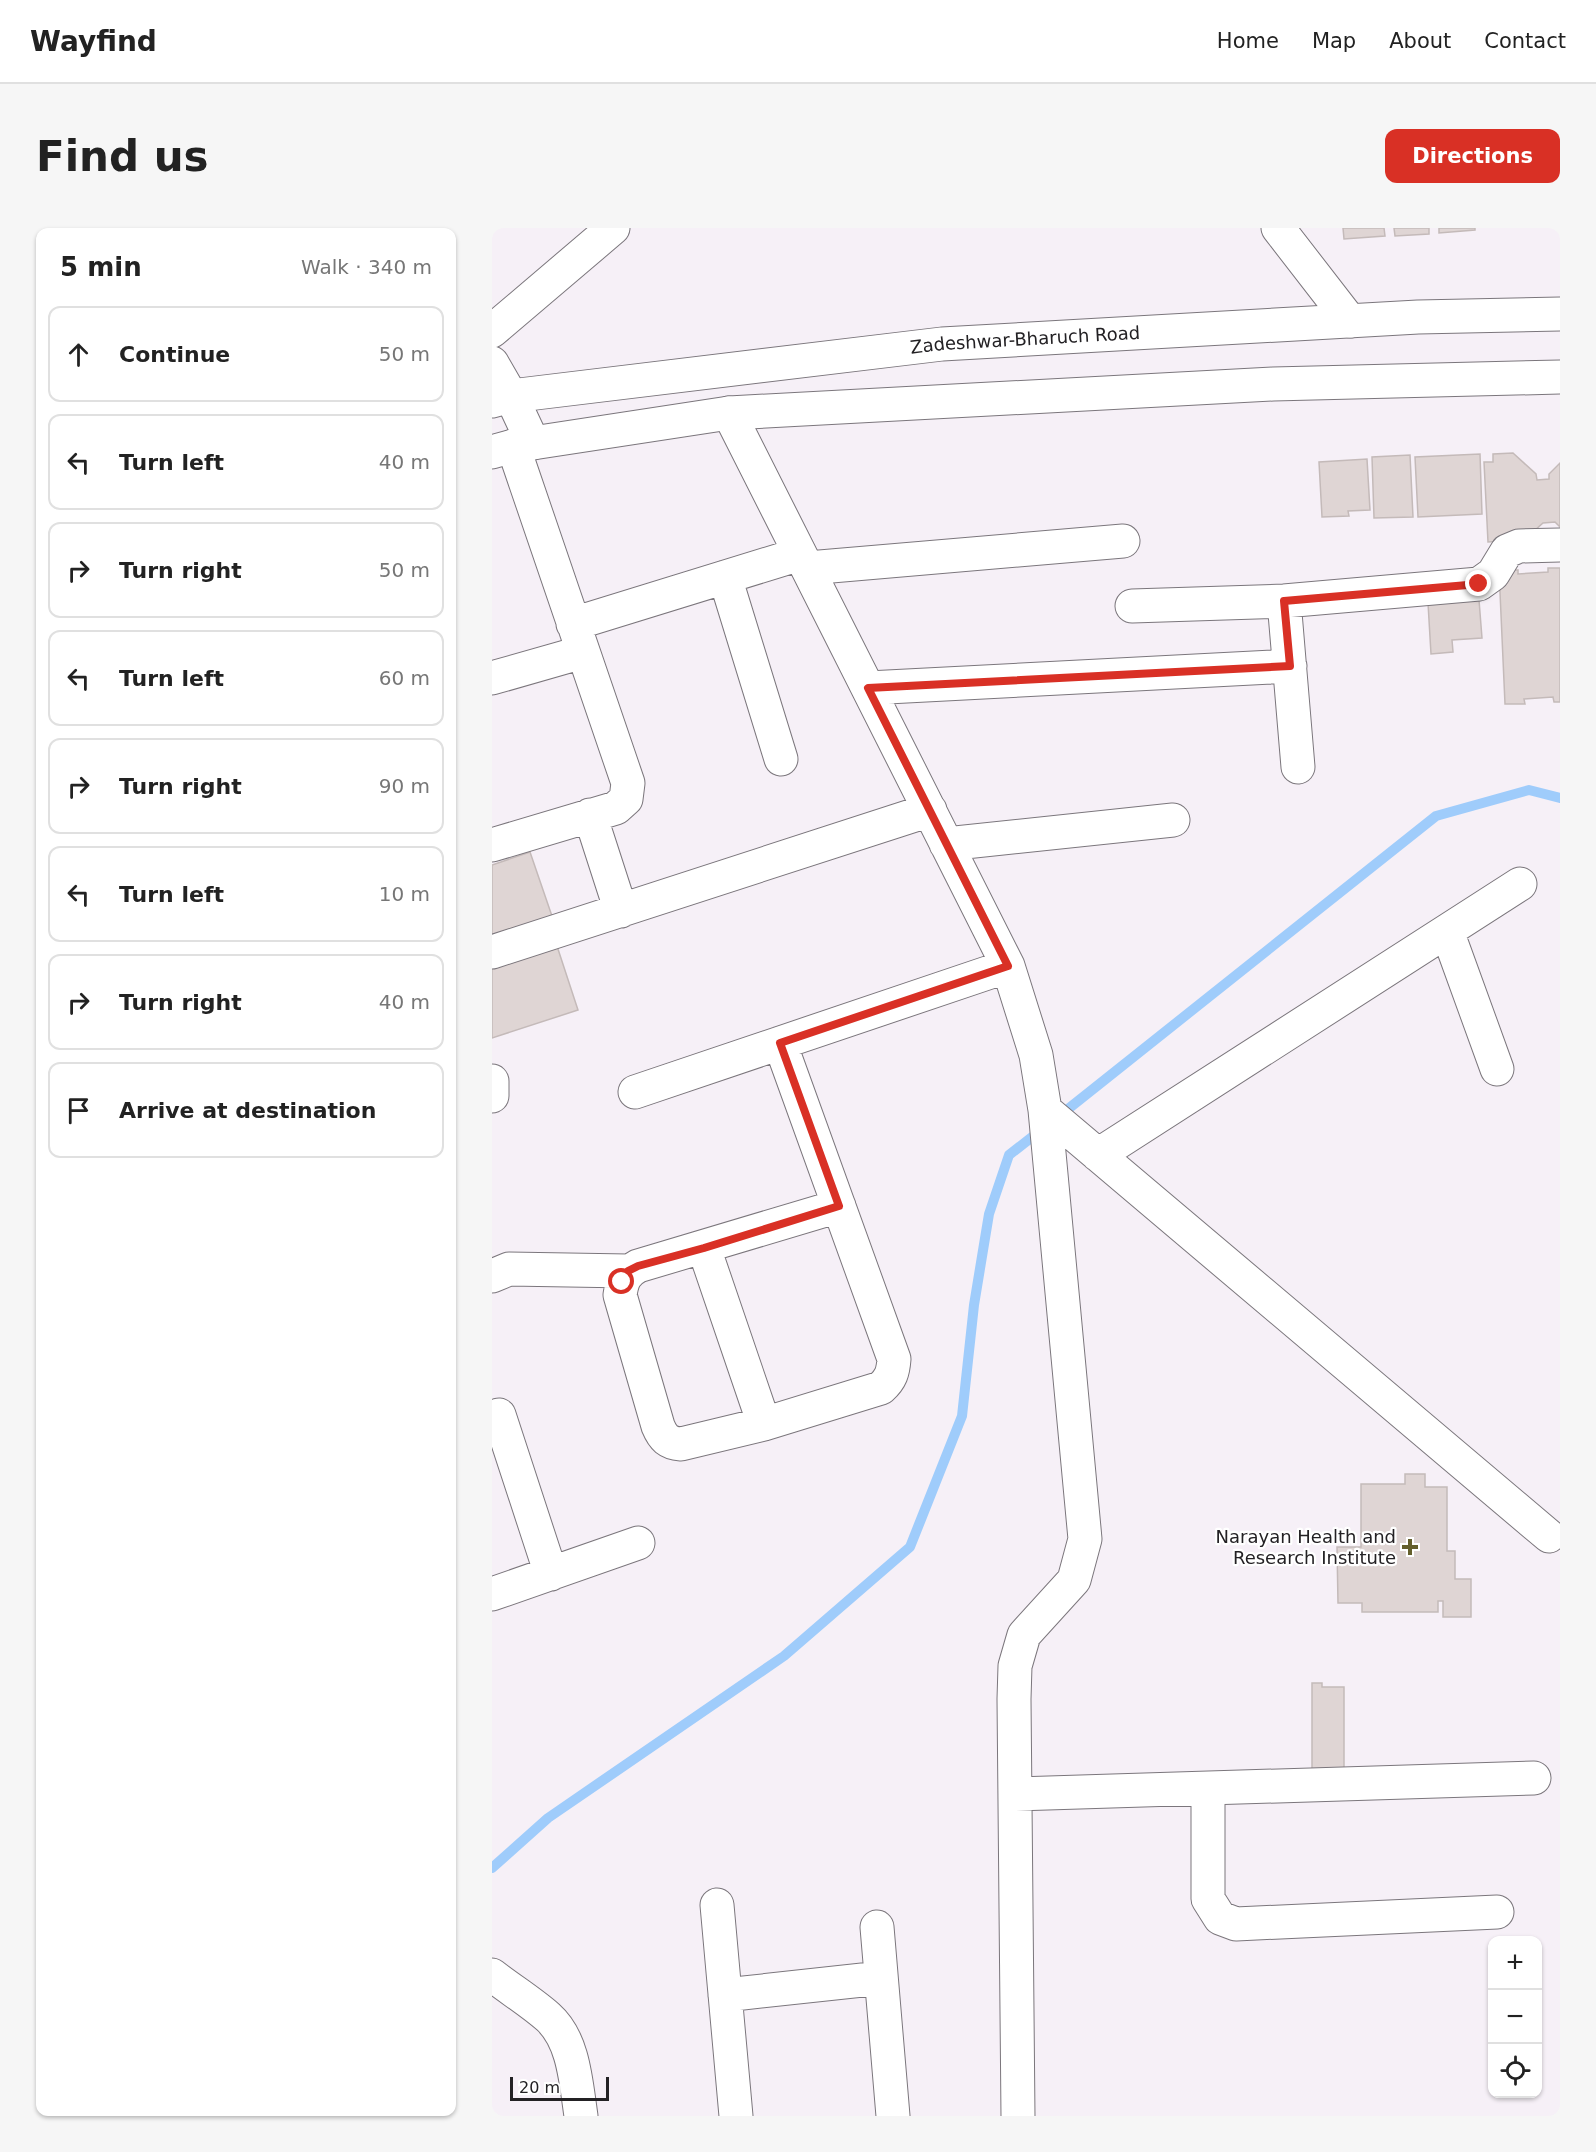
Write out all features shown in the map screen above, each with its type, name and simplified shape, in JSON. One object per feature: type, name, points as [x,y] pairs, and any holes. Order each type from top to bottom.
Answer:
[{"type":"street","points":[[492,331],[613,228]]},
{"type":"street","points":[[1278,228],[1350,321]]},
{"type":"street","name":"Zadeshwar-Bharuch Road","points":[[502,398],[942,344],[1418,317],[1560,314]]},
{"type":"street","points":[[492,363],[513,447],[628,783],[626,799],[616,808],[492,845]]},
{"type":"street","points":[[513,447],[729,413],[1273,384],[1560,377]]},
{"type":"street","points":[[729,413],[1008,966],[1036,1055],[1045,1110],[1085,1539],[1074,1580],[1024,1635],[1015,1666],[1018,2116]]},
{"type":"street","points":[[492,678],[578,638],[725,577],[804,561],[1123,542]]},
{"type":"street","points":[[1132,606],[1284,601],[1479,584],[1493,574],[1507,551],[1519,546],[1560,545]]},
{"type":"street","points":[[725,577],[781,759]]},
{"type":"street","points":[[1284,601],[1298,766]]},
{"type":"street","points":[[868,688],[1290,666]]},
{"type":"street","points":[[492,952],[930,810]]},
{"type":"street","points":[[590,815],[621,910]]},
{"type":"street","points":[[946,844],[1173,820]]},
{"type":"street","points":[[1098,1155],[1520,884]]},
{"type":"street","points":[[1447,931],[1497,1069]]},
{"type":"street","points":[[635,1092],[1008,966]]},
{"type":"street","points":[[628,1271],[622,1282],[620,1295],[662,1436],[670,1443],[681,1444],[764,1424],[881,1388],[890,1380],[894,1359],[780,1043]]},
{"type":"street","points":[[492,1081],[492,1096]]},
{"type":"street","points":[[1045,1110],[1549,1536]]},
{"type":"street","points":[[492,1276],[509,1269],[628,1271],[638,1266],[839,1206]]},
{"type":"street","points":[[704,1248],[764,1424]]},
{"type":"street","points":[[499,1415],[551,1574]]},
{"type":"street","points":[[492,1594],[638,1544]]},
{"type":"street","points":[[1015,1794],[1534,1778]]},
{"type":"street","points":[[1208,1788],[1208,1899],[1220,1918],[1236,1924],[1497,1912]]},
{"type":"street","points":[[717,1905],[736,2116]]},
{"type":"street","points":[[877,1927],[893,2116]]},
{"type":"street","points":[[492,1975],[550,2018],[565,2041],[573,2066],[581,2116]]},
{"type":"street","points":[[725,1995],[881,1978]]},
{"type":"building","points":[[1343,228],[1384,228],[1385,236],[1344,239]]},
{"type":"building","points":[[1394,228],[1429,228],[1429,234],[1395,236]]},
{"type":"building","points":[[1439,228],[1475,228],[1475,230],[1439,233]]},
{"type":"building","points":[[1513,453],[1536,474],[1537,480],[1549,479],[1549,474],[1560,463],[1560,527],[1555,522],[1543,523],[1524,540],[1488,542],[1484,462],[1493,462],[1493,454]]},
{"type":"building","points":[[1480,454],[1482,514],[1418,517],[1415,457]]},
{"type":"building","points":[[1410,455],[1413,517],[1374,518],[1372,457]]},
{"type":"building","points":[[1367,459],[1370,510],[1348,511],[1349,516],[1322,517],[1319,462]]},
{"type":"building","points":[[1548,568],[1560,568],[1560,702],[1554,702],[1553,697],[1524,699],[1525,704],[1505,704],[1499,570],[1518,570],[1518,574],[1548,572]]},
{"type":"building","points":[[1479,600],[1482,638],[1452,640],[1453,652],[1431,654],[1428,603]]},
{"type":"building","points":[[530,852],[553,919],[492,939],[492,865]]},
{"type":"building","points":[[556,943],[578,1010],[492,1038],[492,964]]},
{"type":"building","points":[[1405,1474],[1425,1474],[1425,1487],[1447,1487],[1447,1551],[1455,1551],[1455,1579],[1471,1579],[1471,1617],[1443,1617],[1443,1601],[1438,1601],[1438,1612],[1362,1612],[1362,1603],[1338,1603],[1337,1547],[1361,1547],[1361,1484],[1405,1484]]},
{"type":"building","points":[[1312,1683],[1322,1683],[1322,1687],[1344,1687],[1344,1773],[1312,1773]]},
{"type":"waterway","points":[[1058,1117],[1436,816],[1529,790],[1560,798]]},
{"type":"waterway","points":[[492,1868],[548,1818],[784,1656],[910,1547],[962,1416],[974,1305],[989,1214],[1009,1155],[1041,1130]]},
{"type":"place","name":"Narayan Health and Research Institute","points":[[1410,1547]]},
{"type":"route","points":[[622,1282],[628,1271],[638,1266],[839,1206],[780,1043],[1008,966],[868,688],[1290,666],[1284,601],[1479,584]]}]
